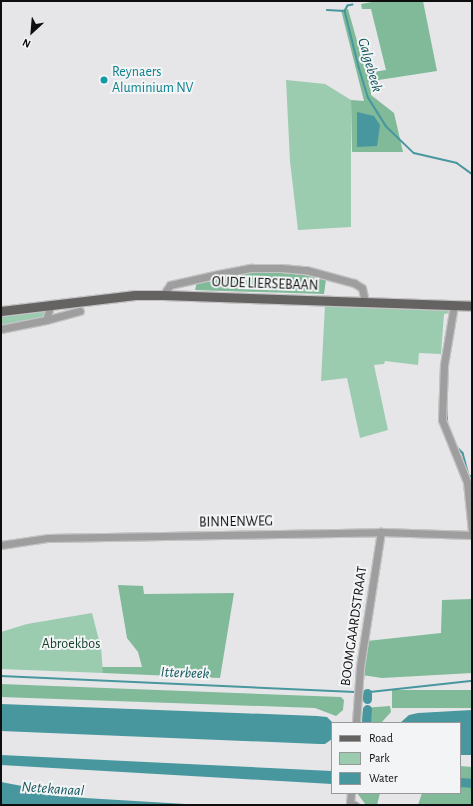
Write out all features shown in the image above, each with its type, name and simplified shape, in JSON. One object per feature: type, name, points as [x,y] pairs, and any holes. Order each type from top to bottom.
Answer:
[{"type":"main road","name":"OUDE LIERSEBAAN","points":[[1,311],[51,304],[163,294],[472,306]]},
{"type":"street","name":"OUDE LIERSEBAAN","points":[[163,294],[170,285],[219,274],[251,268],[281,268],[306,270],[354,283],[362,288],[366,302]]},
{"type":"street","points":[[46,320],[51,304]]},
{"type":"street","points":[[454,305],[444,365],[442,420],[467,482],[472,531]]},
{"type":"street","points":[[1,329],[46,320],[80,311]]},
{"type":"street","name":"BINNENWEG","points":[[1,545],[48,538],[381,532],[472,535]]},
{"type":"street","name":"BOOMGAARDSTRAAT","points":[[356,722],[360,667],[381,532]]},
{"type":"street","points":[[351,794],[350,804],[355,805]]},
{"type":"green space","points":[[377,1],[423,1],[437,71],[372,81],[371,95],[394,113],[403,152],[352,152],[351,100],[364,101],[341,10],[348,9],[366,73],[386,70],[371,9],[362,9],[361,4]]},
{"type":"green space","points":[[286,80],[325,84],[351,100],[351,227],[298,230],[290,161]]},
{"type":"green space","points":[[267,270],[304,273],[326,279],[324,294],[195,290],[197,282]]},
{"type":"green space","points":[[325,305],[450,310],[450,313],[444,314],[441,354],[419,353],[418,365],[385,361],[384,364],[374,365],[388,430],[360,438],[347,378],[321,381]]},
{"type":"green space","points":[[44,310],[45,316],[42,319],[1,327],[1,314]]},
{"type":"green space","points":[[118,585],[143,586],[144,594],[234,593],[220,678],[103,673],[102,667],[142,667],[138,652],[127,638]]},
{"type":"green space","points":[[472,599],[472,673],[382,678],[362,675],[367,641],[441,633],[442,600]]},
{"type":"green space","name":"Abroekbos","points":[[92,613],[101,648],[103,673],[1,669],[1,632],[27,624]]},
{"type":"green space","points":[[1,684],[341,697],[344,700],[343,710],[336,716],[315,708],[1,697]]},
{"type":"green space","points":[[392,690],[472,690],[472,708],[392,708]]},
{"type":"green space","points":[[390,706],[391,712],[382,722],[362,722],[363,708]]},
{"type":"green space","points":[[461,766],[472,767],[472,805],[418,805],[422,794],[461,794]]},
{"type":"green space","points":[[358,794],[380,794],[377,805],[366,805]]},
{"type":"water","points":[[357,112],[374,116],[380,125],[377,146],[357,147]]},
{"type":"water","points":[[1,704],[317,716],[327,717],[332,722],[331,740],[325,744],[1,731]]},
{"type":"water","points":[[472,710],[472,755],[461,755],[461,722],[401,722],[409,715],[418,713]]},
{"type":"water","points":[[1,755],[331,771],[331,784],[1,765]]},
{"type":"water","points":[[1,782],[85,798],[202,805],[1,805]]},
{"type":"waterway","name":"Galgebeek","points":[[353,5],[348,6],[345,11],[359,67],[368,97],[386,126],[414,153],[457,163],[472,174]]},
{"type":"waterway","points":[[327,10],[345,11]]},
{"type":"waterway","name":"Galgebeek","points":[[446,391],[448,425]]},
{"type":"waterway","name":"Galgebeek","points":[[457,447],[463,453],[469,476],[472,476]]},
{"type":"waterway","name":"Itterbeek","points":[[1,676],[355,692]]},
{"type":"waterway","points":[[361,693],[472,681]]},
{"type":"waterway","name":"Itterbeek","points":[[367,693],[367,699]]},
{"type":"waterway","points":[[366,722],[367,709]]},
{"type":"waterway","points":[[461,782],[472,783]]},
{"type":"place","name":"Reynaers Aluminium NV","points":[[104,80]]},
{"type":"water label","name":"Netekanaal","points":[[53,789]]}]
